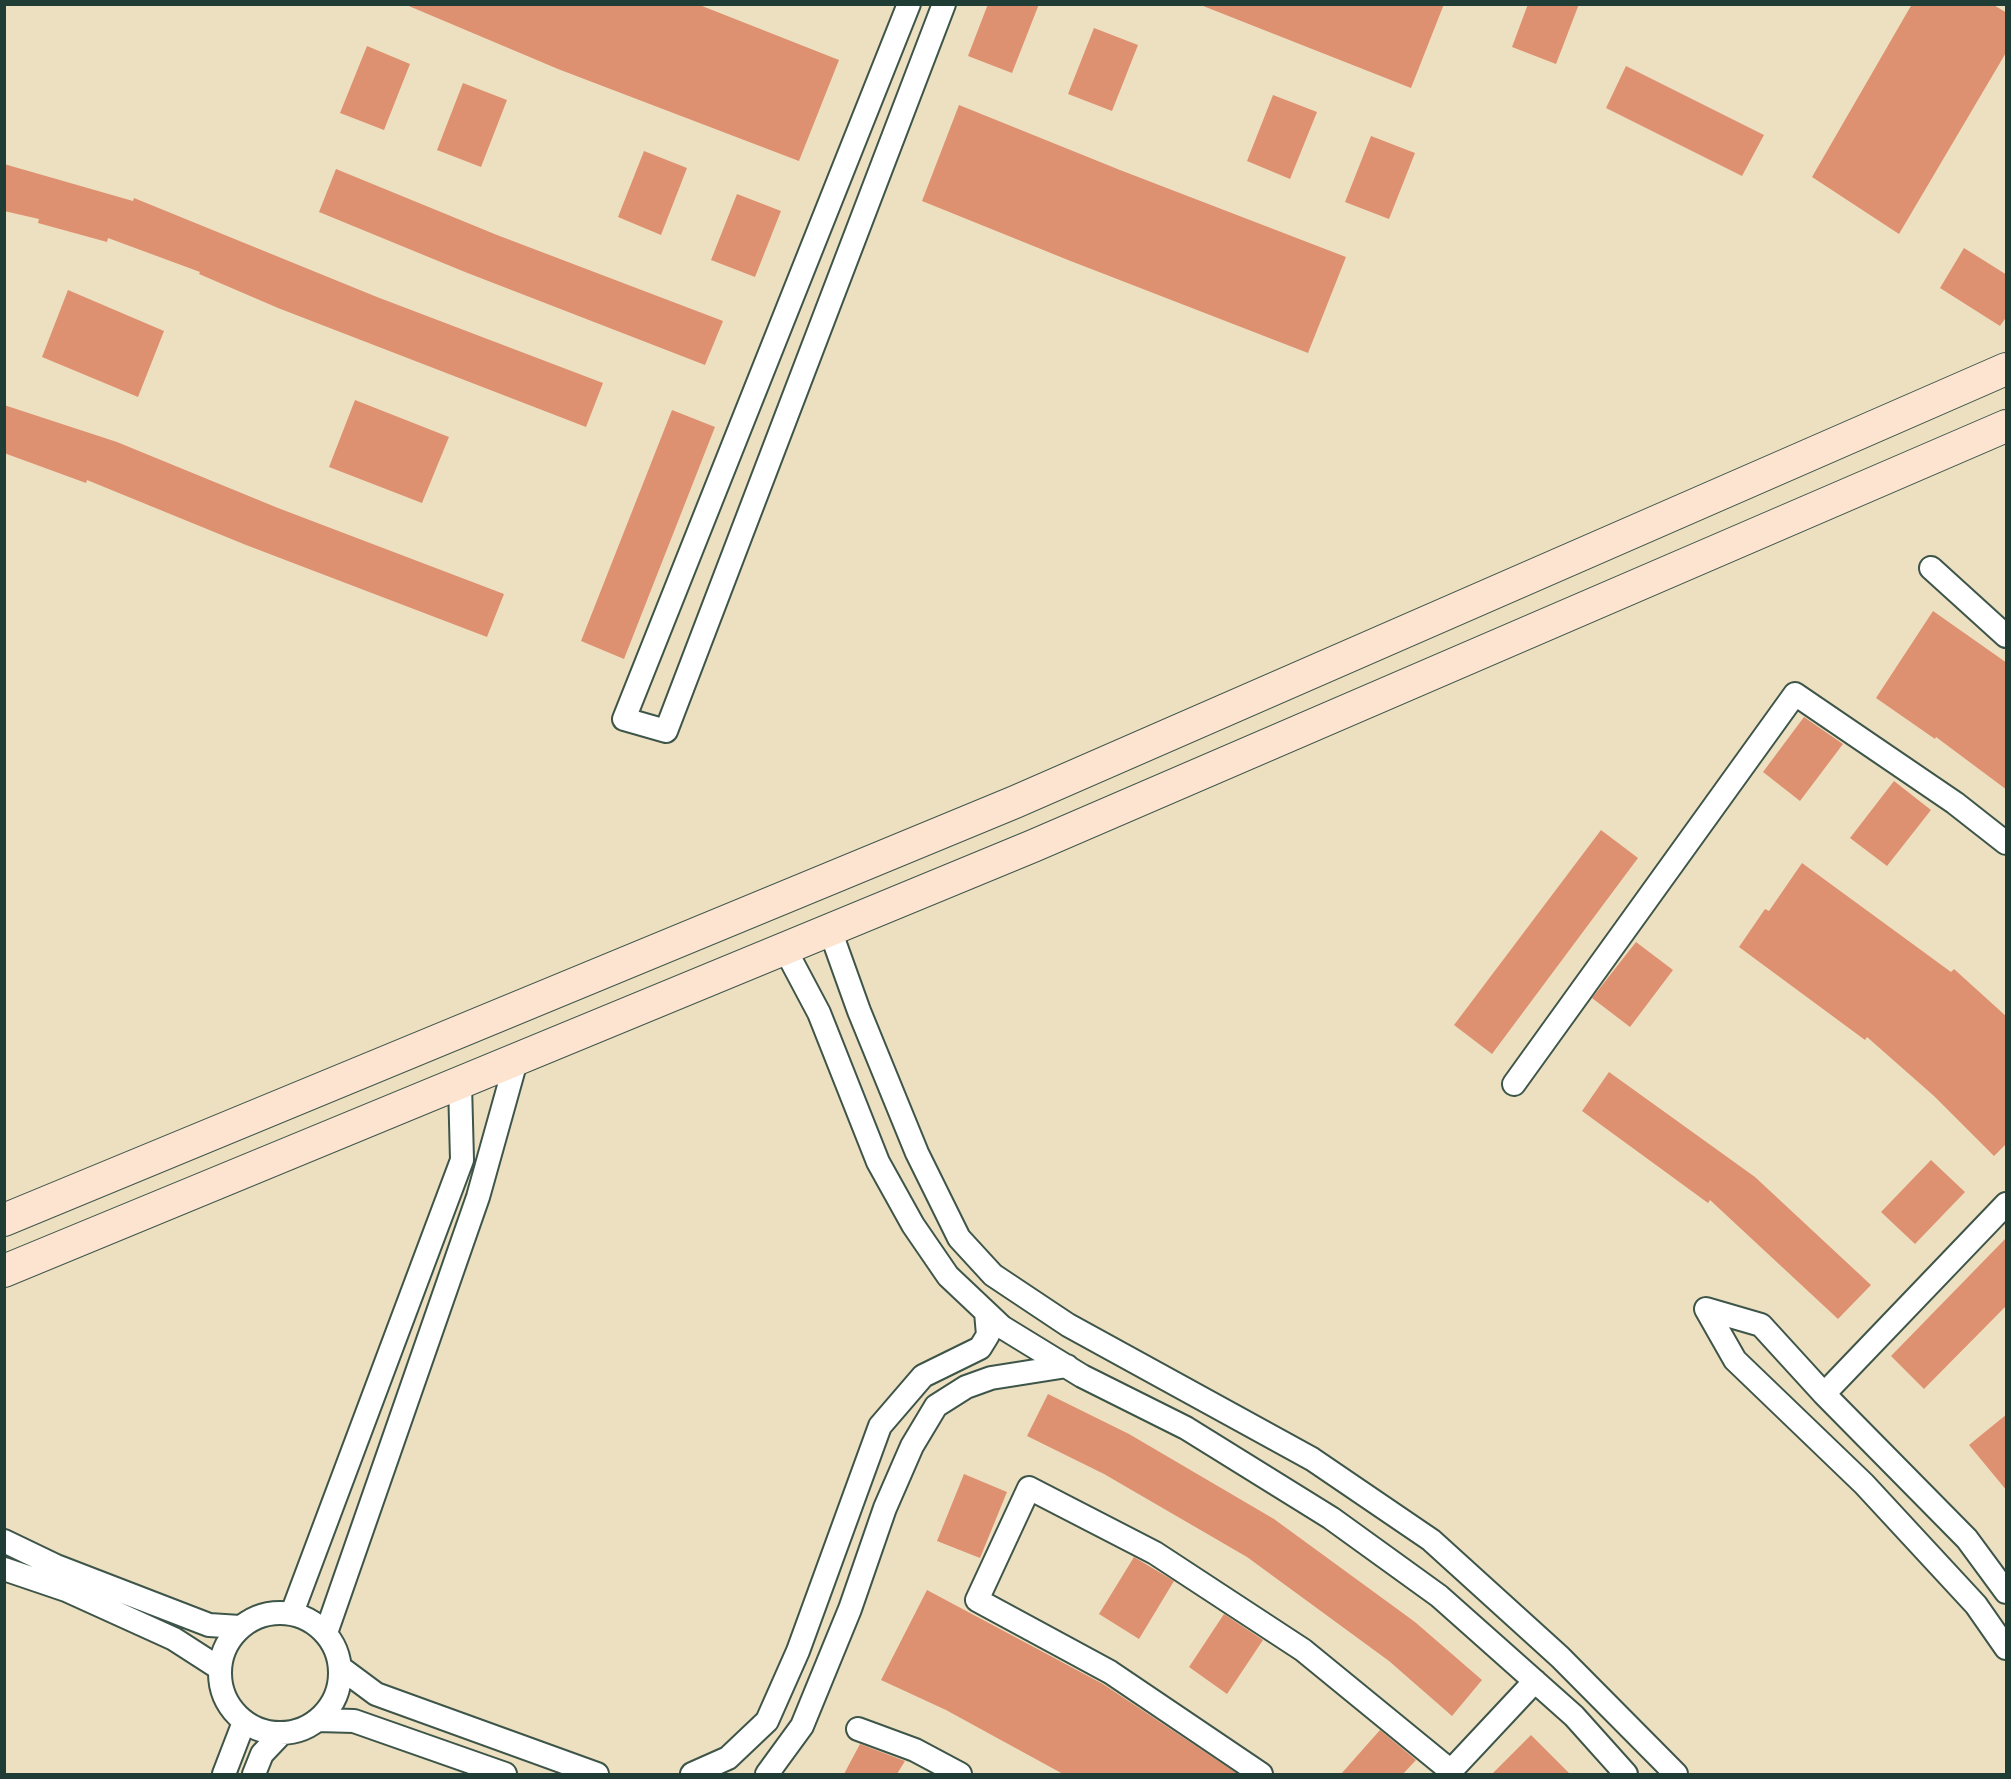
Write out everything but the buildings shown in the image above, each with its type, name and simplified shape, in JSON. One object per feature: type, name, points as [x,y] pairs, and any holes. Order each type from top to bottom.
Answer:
[{"type":"main road","points":[[4,1220],[1015,802],[2007,369]]},
{"type":"main road","points":[[4,1271],[1044,841],[2007,426]]},
{"type":"street","points":[[909,4],[624,719],[666,731],[944,4]]},
{"type":"street","points":[[1931,568],[2007,636]]},
{"type":"street","points":[[1514,1084],[1796,694],[1956,803],[2007,843]]},
{"type":"street","points":[[830,930],[858,1011],[917,1153],[959,1238],[993,1275],[1068,1324],[1312,1459],[1431,1540],[1560,1657],[1676,1774]]},
{"type":"street","points":[[785,949],[819,1013],[883,1171],[914,1226],[948,1276],[1002,1327],[1067,1366],[1186,1428],[1331,1518],[1439,1596],[1574,1716],[1626,1774]]},
{"type":"street","points":[[326,1632],[478,1197],[516,1061]]},
{"type":"street","points":[[292,1613],[462,1160],[460,1084]]},
{"type":"street","points":[[1824,1394],[2007,1204]]},
{"type":"street","points":[[2007,1592],[1967,1539],[1824,1394],[1761,1325],[1706,1309],[1735,1360],[1864,1484],[1976,1605],[2007,1648]]},
{"type":"street","points":[[692,1774],[728,1758],[767,1721],[798,1651],[880,1426],[923,1376],[980,1348],[988,1335],[986,1312]]},
{"type":"street","points":[[767,1774],[802,1726],[850,1609],[898,1477],[912,1446],[936,1406],[966,1387],[991,1378],[1067,1366]]},
{"type":"street","points":[[1261,1774],[1110,1672],[977,1600],[1029,1488],[1155,1552],[1303,1650],[1449,1773],[1535,1681]]},
{"type":"street","points":[[4,1540],[56,1566],[209,1625],[240,1628]]},
{"type":"street","points":[[4,1569],[66,1590],[174,1639],[219,1668]]},
{"type":"street","points":[[272,1612],[292,1613],[310,1620],[326,1632],[336,1649],[341,1668],[339,1688],[331,1706],[318,1720],[301,1730],[282,1733],[263,1731],[244,1722],[230,1707],[221,1688],[219,1668],[224,1648],[240,1628],[252,1618],[272,1612]]},
{"type":"street","points":[[341,1668],[376,1694],[597,1774]]},
{"type":"street","points":[[318,1720],[354,1721],[505,1774]]},
{"type":"street","points":[[224,1774],[244,1722]]},
{"type":"street","points":[[858,1729],[915,1750],[960,1774]]},
{"type":"street","points":[[254,1774],[262,1754],[282,1733]]}]
